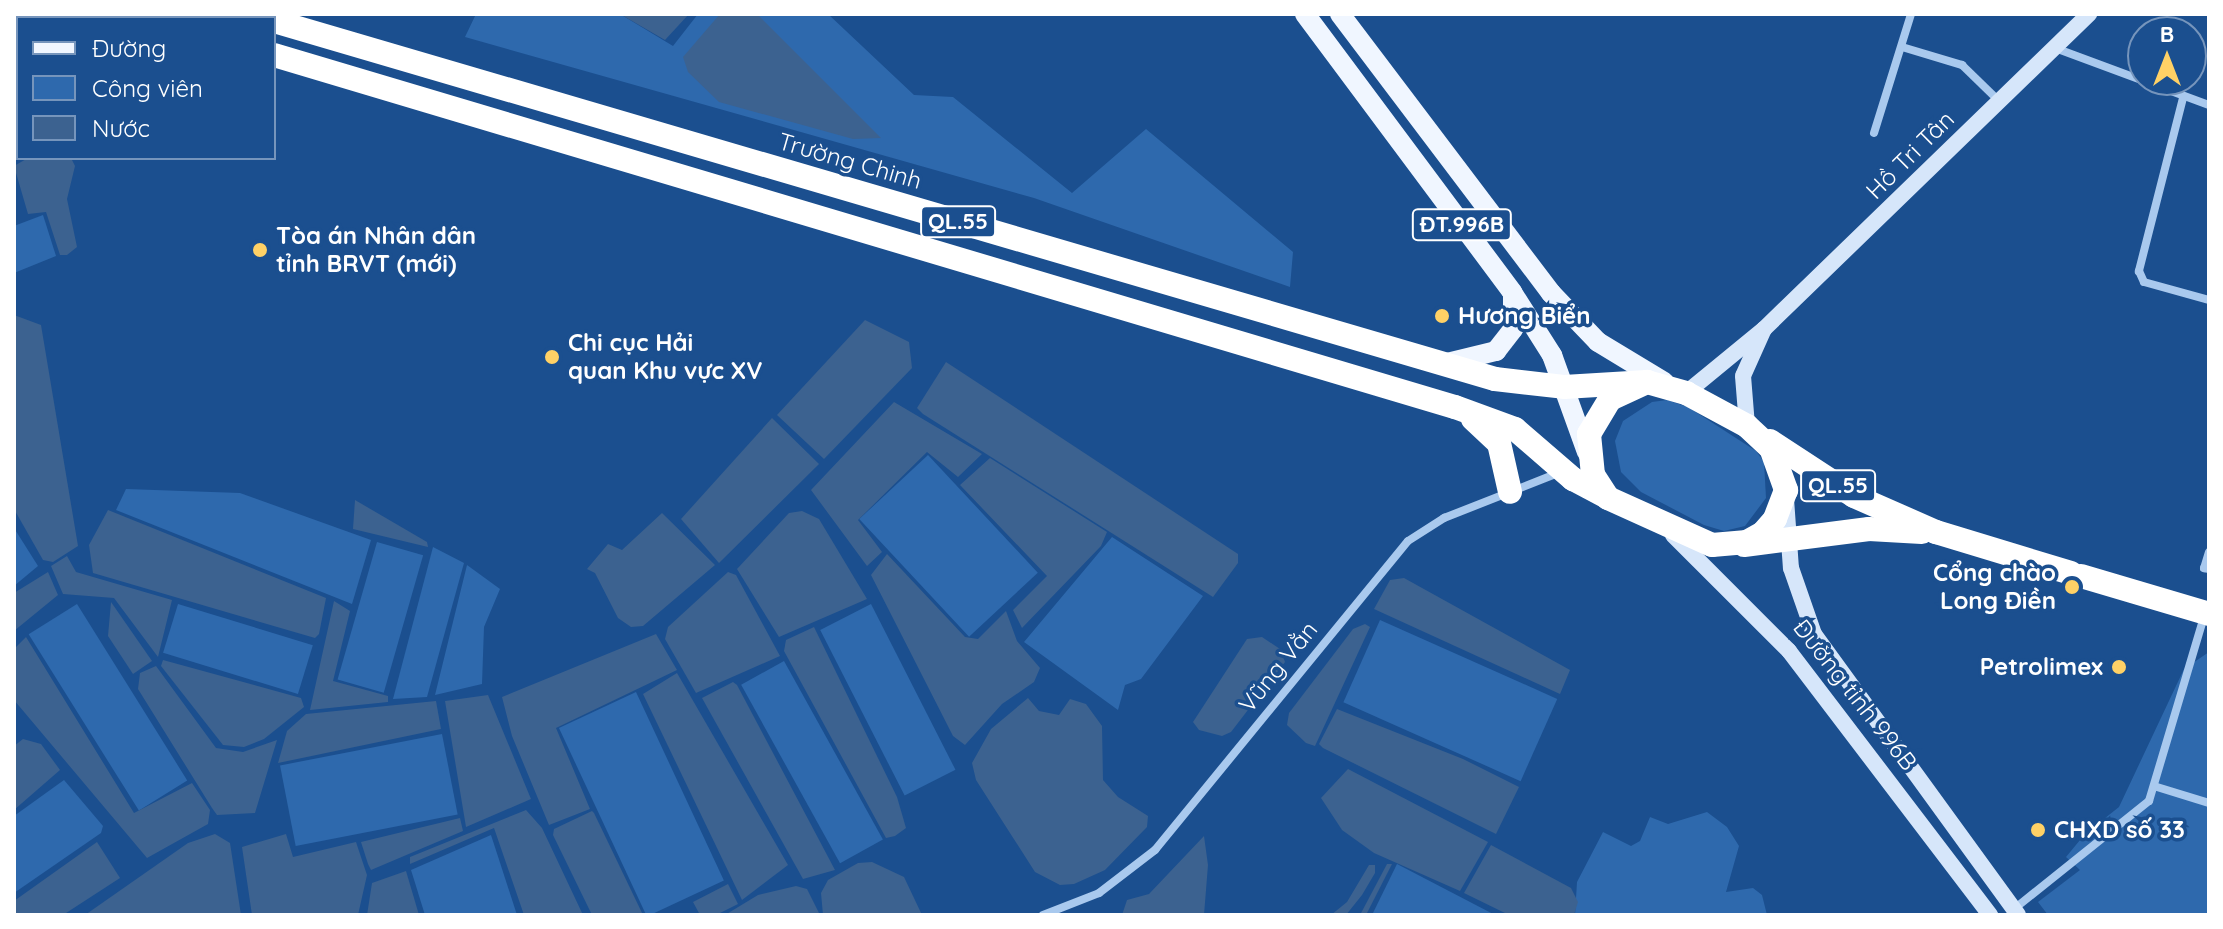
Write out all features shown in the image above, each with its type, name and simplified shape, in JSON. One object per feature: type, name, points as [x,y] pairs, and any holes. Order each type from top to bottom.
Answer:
[{"type":"highway","name":"Trường Chinh","points":[[276,22],[1514,383],[1564,387],[1647,382]]},
{"type":"highway","name":"QL.55","points":[[276,56],[681,180],[1455,407],[1515,429],[1564,471],[1608,498]]},
{"type":"highway","points":[[1647,382],[1686,393],[1747,426],[1781,464],[1786,490],[1775,519],[1763,533],[1729,546],[1712,545],[1608,498],[1588,455],[1597,414],[1610,399],[1647,382]]},
{"type":"highway","points":[[1455,407],[1499,443],[1510,492]]},
{"type":"highway","name":"QL.55","points":[[1747,426],[1854,496],[1936,532],[2207,613]]},
{"type":"highway","name":"QL.55","points":[[1729,546],[1869,529],[1936,532]]},
{"type":"main road","name":"ĐT.996B","points":[[1305,14],[1512,292],[1552,355],[1588,455]]},
{"type":"main road","name":"ĐT.996B","points":[[1340,14],[1551,293],[1598,342],[1686,393]]},
{"type":"main road","name":"Hồ Tri Tân","points":[[1686,393],[1764,329],[2089,14]]},
{"type":"main road","points":[[1442,364],[1477,359],[1501,346],[1513,329],[1512,292]]},
{"type":"main road","points":[[1747,426],[1743,376],[1764,329]]},
{"type":"main road","name":"Đường tỉnh 996B","points":[[1786,490],[1788,541],[1801,605],[1820,644],[2016,912]]},
{"type":"main road","name":"Đường tỉnh 996B","points":[[1659,523],[1752,608],[1789,651],[1990,915]]},
{"type":"street","points":[[1874,133],[1911,14]]},
{"type":"street","points":[[1902,47],[1962,65],[1999,101]]},
{"type":"street","points":[[2054,48],[2183,98],[2209,105]]},
{"type":"street","points":[[2183,98],[2139,271],[2144,282],[2209,300]]},
{"type":"street","name":"Vũng Vằn","points":[[1043,915],[1099,893],[1155,850],[1408,541],[1444,518],[1564,471]]},
{"type":"street","points":[[2209,552],[2204,568],[2209,569]]},
{"type":"street","points":[[2016,912],[2136,814],[2157,787],[2207,613]]},
{"type":"street","points":[[2157,787],[2209,803]]},
{"type":"green space","points":[[476,14],[620,14],[673,46],[698,14],[828,14],[914,95],[953,97],[1072,193],[1146,129],[1293,252],[1290,287],[1034,198],[465,37]]},
{"type":"green space","points":[[43,215],[56,256],[14,273],[14,226]]},
{"type":"green space","points":[[1667,400],[1688,407],[1756,451],[1764,462],[1766,498],[1745,526],[1724,531],[1704,525],[1641,492],[1621,472],[1615,441],[1623,421],[1652,402]]},
{"type":"green space","points":[[928,455],[1038,573],[969,637],[859,519]]},
{"type":"green space","points":[[126,489],[240,493],[371,540],[352,604],[116,510]]},
{"type":"green space","points":[[14,528],[38,566],[14,586]]},
{"type":"green space","points":[[1112,537],[1203,596],[1141,679],[1125,685],[1118,710],[1024,642]]},
{"type":"green space","points":[[377,542],[423,555],[384,693],[338,679]]},
{"type":"green space","points":[[433,547],[464,563],[427,697],[393,699]]},
{"type":"green space","points":[[467,565],[500,589],[484,627],[482,684],[435,695]]},
{"type":"green space","points":[[77,604],[187,780],[139,811],[29,634]]},
{"type":"green space","points":[[178,604],[313,645],[298,694],[163,653]]},
{"type":"green space","points":[[871,604],[955,770],[905,796],[820,630]]},
{"type":"green space","points":[[1380,620],[1557,699],[1521,781],[1343,702]]},
{"type":"green space","points":[[2209,652],[2209,915],[2048,915],[2038,902],[2080,870],[2066,857],[2085,834],[2119,807],[2184,669]]},
{"type":"green space","points":[[784,661],[883,839],[840,863],[741,685]]},
{"type":"green space","points":[[636,692],[724,881],[646,915],[559,728]]},
{"type":"green space","points":[[442,734],[458,814],[296,846],[280,765]]},
{"type":"green space","points":[[64,780],[103,826],[101,833],[14,893],[14,816]]},
{"type":"green space","points":[[1707,812],[1727,827],[1739,846],[1726,892],[1753,888],[1762,895],[1767,915],[1575,915],[1577,882],[1603,832],[1631,846],[1640,841],[1650,817],[1668,824]]},
{"type":"green space","points":[[491,835],[517,915],[425,915],[411,870]]},
{"type":"green space","points":[[1397,864],[1495,915],[1372,915]]},
{"type":"water","points":[[620,14],[689,14],[665,40]]},
{"type":"water","points":[[720,14],[757,14],[881,138],[853,139],[719,102],[688,72],[683,57]]},
{"type":"water","points":[[24,160],[72,160],[75,166],[67,199],[77,247],[67,255],[60,255],[46,212],[28,214],[14,166]]},
{"type":"water","points":[[14,315],[41,325],[78,546],[53,562],[43,560],[14,509]]},
{"type":"water","points":[[865,320],[909,342],[912,368],[824,459],[777,415]]},
{"type":"water","points":[[946,362],[1238,554],[1238,563],[1213,597],[923,414],[917,408]]},
{"type":"water","points":[[894,402],[982,454],[958,477],[927,452],[858,520],[882,552],[867,566],[811,490]]},
{"type":"water","points":[[772,418],[819,464],[719,563],[681,519]]},
{"type":"water","points":[[990,458],[1107,532],[1101,546],[1022,628],[1013,610],[1047,576],[960,485]]},
{"type":"water","points":[[355,500],[427,542],[428,547],[353,529]]},
{"type":"water","points":[[108,510],[326,598],[319,634],[315,638],[93,573],[89,545]]},
{"type":"water","points":[[802,511],[819,519],[867,599],[779,637],[737,569],[789,513]]},
{"type":"water","points":[[662,513],[715,565],[643,626],[631,627],[618,618],[595,573],[587,569],[608,544],[622,550]]},
{"type":"water","points":[[887,554],[965,637],[978,639],[1006,611],[1017,641],[1040,668],[1034,682],[1002,704],[965,745],[953,736],[871,575]]},
{"type":"water","points":[[67,556],[76,572],[172,600],[158,657],[114,598],[63,594],[51,566]]},
{"type":"water","points":[[48,572],[58,595],[14,631],[14,593]]},
{"type":"water","points":[[728,572],[736,575],[780,656],[696,693],[665,639],[668,627]]},
{"type":"water","points":[[1404,578],[1570,670],[1560,694],[1374,609],[1390,580]]},
{"type":"water","points":[[334,601],[350,611],[333,681],[388,696],[388,702],[310,710]]},
{"type":"water","points":[[111,602],[152,661],[133,674],[108,636]]},
{"type":"water","points":[[1365,624],[1370,627],[1315,746],[1306,743],[1287,725],[1289,713],[1353,629]]},
{"type":"water","points":[[814,627],[897,797],[906,828],[895,836],[886,838],[784,651],[786,640]]},
{"type":"water","points":[[656,634],[677,670],[556,728],[590,809],[549,825],[512,736],[502,697]]},
{"type":"water","points":[[26,637],[134,813],[192,783],[210,810],[208,824],[147,858],[14,700],[14,649]]},
{"type":"water","points":[[1262,637],[1280,649],[1285,662],[1231,732],[1222,736],[1199,730],[1193,722],[1247,639]]},
{"type":"water","points":[[163,660],[301,698],[304,707],[264,739],[244,747],[223,745],[161,666]]},
{"type":"water","points":[[156,666],[216,748],[243,752],[277,740],[255,813],[217,815],[212,808],[138,689],[140,673]]},
{"type":"water","points":[[677,673],[788,865],[742,900],[643,694]]},
{"type":"water","points":[[733,682],[835,870],[803,879],[702,698]]},
{"type":"water","points":[[488,695],[531,799],[466,827],[445,701]]},
{"type":"water","points":[[1028,698],[1039,711],[1059,715],[1070,699],[1086,704],[1102,726],[1103,780],[1118,797],[1148,816],[1147,827],[1105,870],[1074,884],[1060,885],[1035,872],[976,780],[972,763],[991,729]]},
{"type":"water","points":[[436,701],[441,729],[278,763],[287,731],[306,714]]},
{"type":"water","points":[[1337,709],[1463,759],[1519,787],[1496,834],[1323,748],[1319,744]]},
{"type":"water","points":[[23,739],[41,744],[60,770],[14,810],[14,746]]},
{"type":"water","points":[[1348,769],[1488,842],[1460,891],[1374,853],[1342,830],[1321,798]]},
{"type":"water","points":[[526,810],[542,828],[583,915],[524,915],[494,828],[410,864],[410,857]]},
{"type":"water","points":[[592,811],[643,915],[592,915],[553,835],[554,829]]},
{"type":"water","points":[[460,818],[463,831],[371,870],[361,842]]},
{"type":"water","points":[[215,834],[230,843],[241,915],[85,915],[188,843]]},
{"type":"water","points":[[286,834],[293,857],[356,842],[367,875],[358,915],[252,915],[242,847]]},
{"type":"water","points":[[1204,836],[1208,865],[1204,915],[1122,915],[1127,900],[1149,894]]},
{"type":"water","points":[[97,842],[120,878],[63,915],[14,915],[14,901]]},
{"type":"water","points":[[1491,845],[1571,888],[1578,902],[1574,915],[1509,915],[1464,893]]},
{"type":"water","points":[[872,862],[904,877],[922,915],[823,915],[821,893],[828,880],[858,863]]},
{"type":"water","points":[[1387,864],[1392,864],[1366,915],[1360,915]]},
{"type":"water","points":[[1369,865],[1375,865],[1375,873],[1362,895],[1346,915],[1331,915],[1347,902]]},
{"type":"water","points":[[406,871],[419,915],[367,915],[372,883]]},
{"type":"water","points":[[728,884],[738,904],[716,915],[700,915],[693,902]]},
{"type":"water","points":[[796,886],[807,889],[820,915],[725,915],[758,895]]},
{"type":"place","name":"Tòa án Nhân dân tỉnh BRVT (mới)","points":[[260,250]]},
{"type":"place","name":"Hương Biển","points":[[1442,316]]},
{"type":"place","name":"Chi cục Hải quan Khu vực XV","points":[[552,357]]},
{"type":"place","name":"Cổng chào Long Điền","points":[[2072,587]]},
{"type":"place","name":"Petrolimex","points":[[2119,667]]},
{"type":"place","name":"CHXD số 33","points":[[2038,830]]}]
